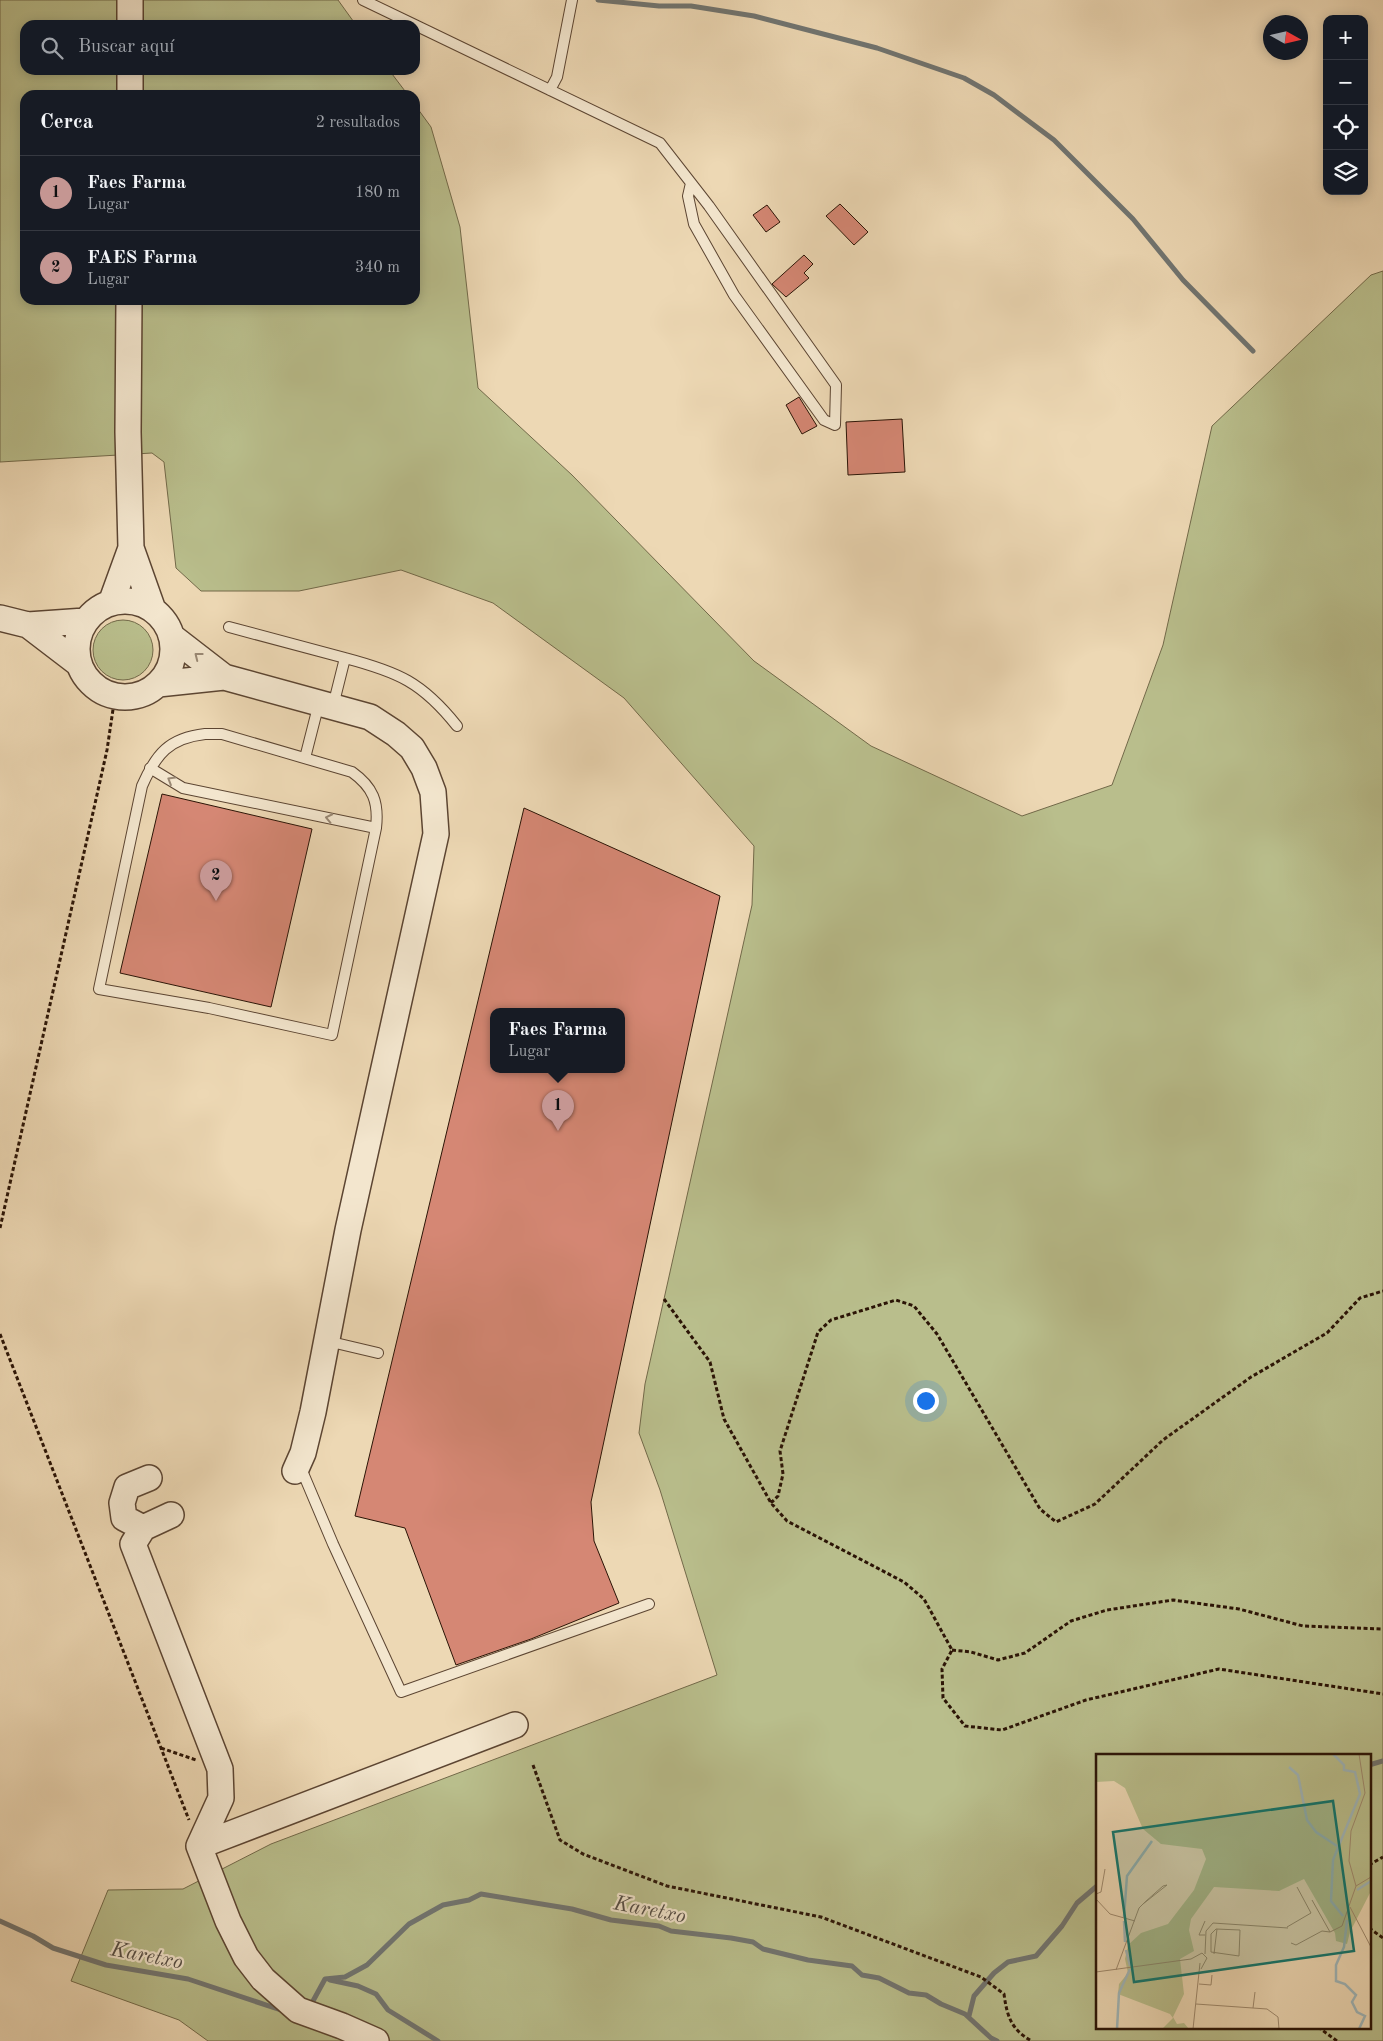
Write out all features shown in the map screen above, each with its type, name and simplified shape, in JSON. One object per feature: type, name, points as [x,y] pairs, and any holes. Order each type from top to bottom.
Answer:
[{"type":"street","points":[[130,0],[130,20]]},
{"type":"street","points":[[130,75],[130,90]]},
{"type":"street","points":[[0,618],[28,626],[79,664],[90,683],[99,690],[115,696],[131,697],[141,695],[158,684],[165,676],[171,661],[173,646],[171,636],[164,622],[153,610],[131,548],[128,432],[129,305]]},
{"type":"street","points":[[111,603],[131,548]]},
{"type":"street","points":[[79,664],[77,641],[85,621],[101,607],[111,603],[133,602],[153,610]]},
{"type":"street","points":[[28,626],[85,621]]},
{"type":"street","points":[[171,636],[224,677]]},
{"type":"street","points":[[158,684],[224,677],[370,717],[396,734],[412,748],[424,768],[433,792],[436,834],[348,1230],[305,1445],[297,1467]]},
{"type":"street","points":[[143,1528],[124,1518],[122,1503],[127,1488],[149,1478]]},
{"type":"street","points":[[171,1515],[143,1528],[133,1544],[220,1768],[221,1798],[199,1846],[228,1921],[246,1957],[263,1979],[298,2010],[376,2041]]},
{"type":"street","points":[[199,1846],[515,1725]]},
{"type":"lane","points":[[363,0],[405,20]]},
{"type":"lane","points":[[550,90],[557,77],[572,0]]},
{"type":"lane","points":[[420,27],[660,143],[691,182],[836,385],[835,425],[824,420],[734,294],[694,224],[688,196],[691,182]]},
{"type":"lane","points":[[230,627],[377,666],[413,683],[428,694],[457,726]]},
{"type":"lane","points":[[305,758],[345,658]]},
{"type":"lane","points":[[222,734],[352,772],[363,780],[374,797],[378,811],[376,828],[332,1035],[209,1008],[100,989],[142,786],[150,768],[157,757],[171,744],[187,736],[222,734]]},
{"type":"lane","points":[[150,768],[183,788],[376,828]]},
{"type":"lane","points":[[326,1341],[378,1353]]},
{"type":"lane","points":[[297,1467],[401,1692],[649,1604]]},
{"type":"path","points":[[0,1228],[91,825],[107,750],[115,696]]},
{"type":"path","points":[[771,1503],[778,1496],[784,1474],[780,1451],[818,1332],[831,1320],[896,1300],[914,1306],[937,1334],[1040,1509],[1056,1522],[1095,1504],[1162,1440],[1251,1378],[1327,1333],[1360,1298],[1383,1291]]},
{"type":"path","points":[[664,1299],[710,1362],[724,1419],[771,1503],[787,1521],[904,1582],[924,1599],[952,1650]]},
{"type":"path","points":[[0,1334],[199,1846]]},
{"type":"path","points":[[952,1650],[971,1652],[998,1660],[1025,1653],[1071,1621],[1107,1610],[1173,1600],[1239,1609],[1303,1626],[1383,1629]]},
{"type":"path","points":[[952,1650],[942,1669],[943,1698],[966,1726],[1002,1730],[1086,1700],[1219,1669],[1383,1694]]},
{"type":"path","points":[[161,1748],[200,1762]]},
{"type":"path","points":[[533,1766],[560,1840],[583,1854],[667,1886],[821,1917],[981,1977],[1004,1994],[1007,2016],[1020,2035],[1032,2041]]},
{"type":"path","points":[[1370,1864],[1383,1857]]},
{"type":"path","points":[[1370,1929],[1383,1938]]},
{"type":"path","points":[[1319,2028],[1337,2041]]},
{"type":"green space","points":[[0,0],[338,0],[352,20],[20,20],[20,75],[393,75],[404,90],[20,90],[20,305],[420,305],[420,112],[431,127],[460,227],[478,388],[572,475],[754,661],[871,746],[1022,816],[1112,785],[1163,645],[1212,426],[1371,275],[1383,271],[1383,2041],[208,2041],[179,2020],[71,1981],[108,1890],[183,1889],[271,1844],[717,1675],[660,1490],[639,1433],[645,1384],[752,905],[754,846],[624,698],[493,603],[401,570],[299,591],[201,591],[176,568],[164,462],[152,453],[0,462]]},
{"type":"green space","points":[[123,620],[140,625],[148,633],[153,650],[148,667],[140,675],[123,680],[106,675],[98,667],[93,650],[98,633],[106,625]]},
{"type":"building","points":[[840,204],[868,232],[854,245],[826,216]]},
{"type":"building","points":[[767,205],[780,222],[766,232],[753,215]]},
{"type":"building","points":[[804,255],[813,264],[804,273],[809,278],[786,297],[772,284]]},
{"type":"building","points":[[799,397],[817,426],[802,434],[786,405]]},
{"type":"building","points":[[902,419],[905,472],[848,475],[846,422]]},
{"type":"building","points":[[162,794],[312,829],[271,1007],[120,973]]},
{"type":"building","points":[[524,808],[720,896],[591,1502],[594,1541],[619,1603],[531,1639],[456,1665],[405,1528],[355,1516]]},
{"type":"waterway","points":[[598,0],[659,6],[691,6],[754,16],[877,48],[964,78],[994,95],[1054,140],[1133,219],[1183,280],[1253,351]]},
{"type":"waterway","points":[[1370,1765],[1383,1761]]},
{"type":"waterway","points":[[969,2016],[974,1996],[994,1973],[1008,1962],[1036,1956],[1062,1926],[1077,1903],[1096,1887]]},
{"type":"waterway","name":"Karetxo","points":[[313,2001],[325,1979],[345,1977],[367,1965],[409,1924],[443,1905],[469,1900],[481,1894],[572,1909],[611,1920],[659,1926],[671,1931],[753,1942],[763,1949],[808,1960],[852,1966],[862,1975],[879,1978],[909,1993],[926,1995],[941,2004],[965,2014],[991,2038],[997,2041]]},
{"type":"waterway","name":"Karetxo","points":[[0,1921],[33,1936],[53,1948],[106,1965],[188,1979],[284,2011]]},
{"type":"waterway","points":[[330,1980],[358,1986],[376,1994],[388,2010],[438,2041]]},
{"type":"place","name":"FAES Farma","points":[[216,901]]},
{"type":"place","name":"Faes Farma","points":[[558,1131]]}]
